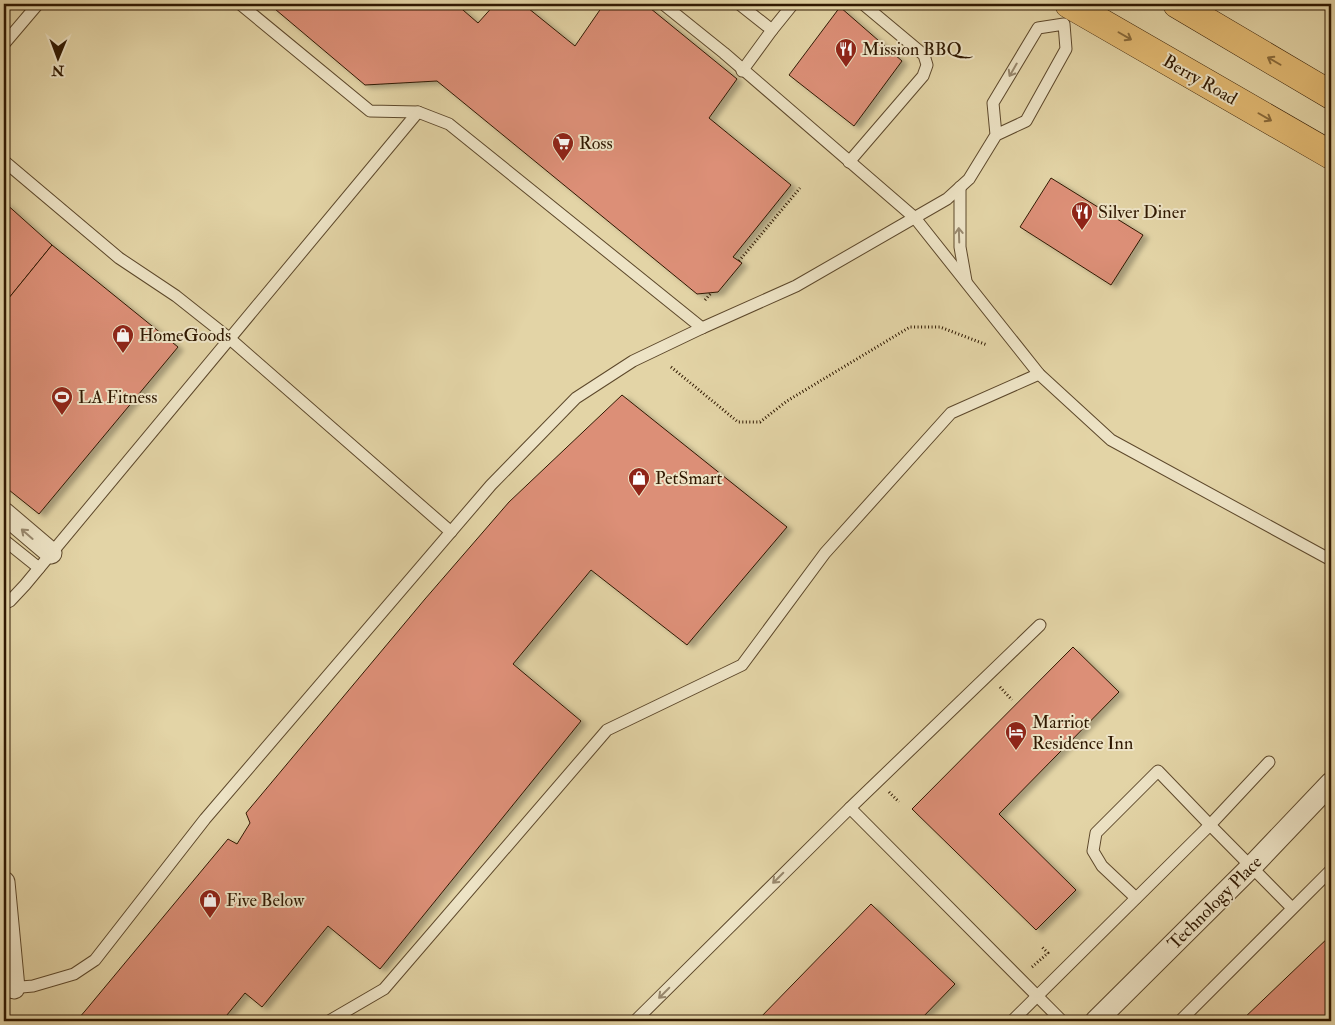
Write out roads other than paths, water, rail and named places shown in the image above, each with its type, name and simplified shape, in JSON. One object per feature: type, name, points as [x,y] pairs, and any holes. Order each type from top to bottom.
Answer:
[{"type":"highway","points":[[1177,4],[1331,95]]},
{"type":"highway","name":"Berry Road","points":[[1078,11],[1331,155]]},
{"type":"street","points":[[4,514],[45,560]]},
{"type":"street","name":"Technology Place","points":[[1096,1021],[1252,866],[1331,783]]},
{"type":"street","points":[[4,882],[9,988]]},
{"type":"lane","points":[[4,44],[38,4]]},
{"type":"lane","points":[[240,4],[370,112],[418,112],[449,124],[702,328]]},
{"type":"lane","points":[[662,4],[724,53],[742,71],[915,218],[1039,374],[1111,440],[1331,560]]},
{"type":"lane","points":[[739,4],[772,30]]},
{"type":"lane","points":[[742,71],[793,4]]},
{"type":"lane","points":[[848,162],[923,76],[927,65],[924,55],[863,4]]},
{"type":"lane","points":[[996,135],[993,103],[1038,28],[1078,11]]},
{"type":"lane","points":[[9,988],[33,986],[74,974],[95,960],[205,819],[497,478],[576,398],[633,360],[796,286],[947,199],[969,179],[996,135],[1026,121],[1066,49],[1078,11]]},
{"type":"lane","points":[[4,604],[10,602],[418,112]]},
{"type":"lane","points":[[4,161],[119,258],[176,296],[229,338],[451,532]]},
{"type":"lane","points":[[960,187],[960,248],[966,283]]},
{"type":"lane","points":[[329,1021],[384,989],[607,730],[742,665],[825,553],[951,413],[1039,374]]},
{"type":"lane","points":[[4,540],[45,560]]},
{"type":"lane","points":[[636,1021],[813,844],[1040,625]]},
{"type":"lane","points":[[1012,1021],[1210,825],[1269,762]]},
{"type":"lane","points":[[1136,898],[1102,866],[1093,851],[1096,833],[1158,771],[1292,908]]},
{"type":"lane","points":[[850,808],[1062,1021]]},
{"type":"lane","points":[[1180,1021],[1331,870]]},
{"type":"place","name":"Mission BBQ","points":[[846,68]]},
{"type":"place","name":"Ross","points":[[563,162]]},
{"type":"place","name":"Silver Diner","points":[[1082,231]]},
{"type":"place","name":"HomeGoods","points":[[123,354]]},
{"type":"place","name":"LA Fitness","points":[[62,416]]},
{"type":"place","name":"PetSmart","points":[[639,497]]},
{"type":"place","name":"Marriot Residence Inn","points":[[1016,751]]},
{"type":"place","name":"Five Below","points":[[210,919]]}]
